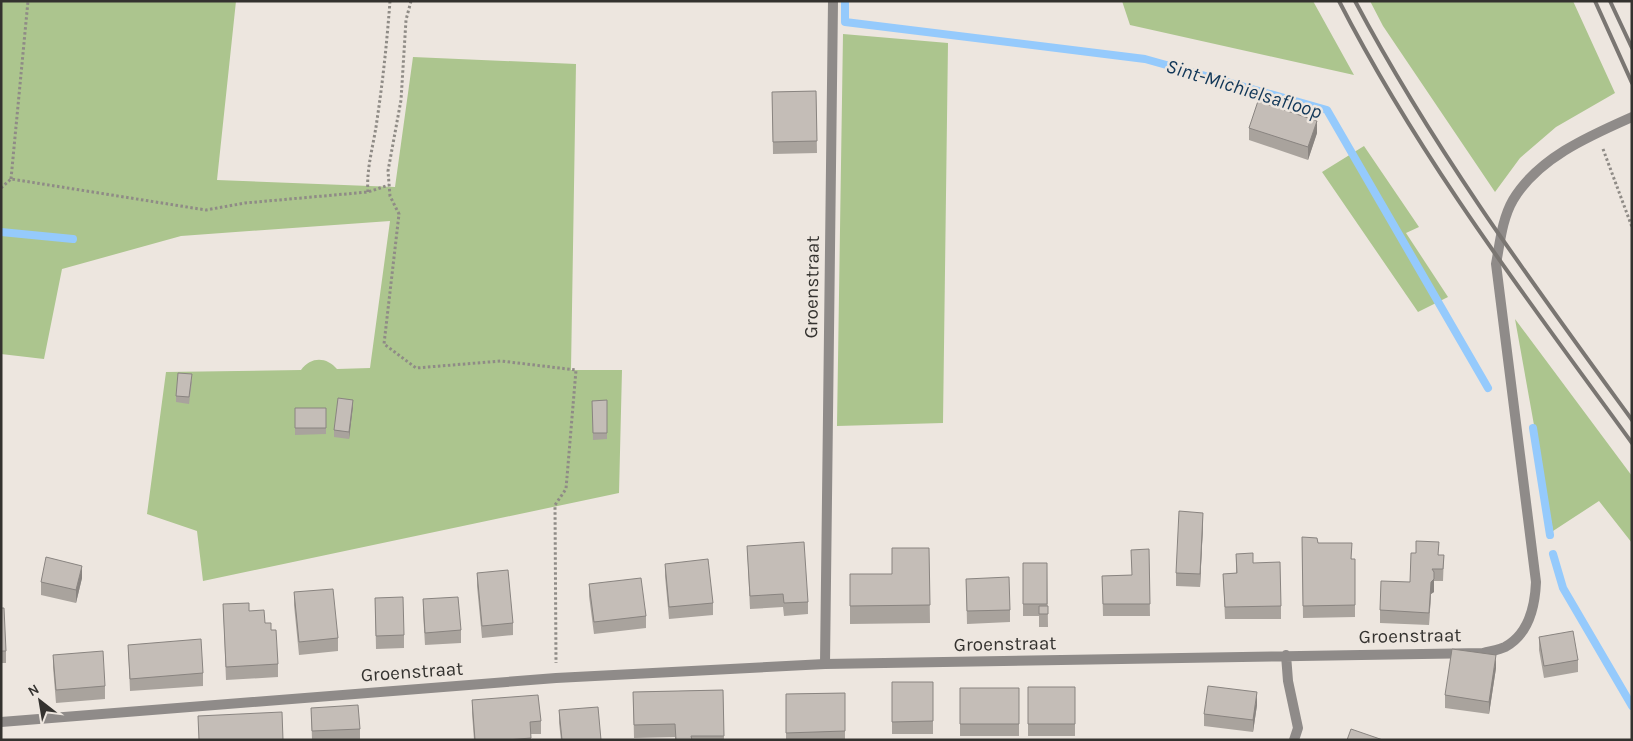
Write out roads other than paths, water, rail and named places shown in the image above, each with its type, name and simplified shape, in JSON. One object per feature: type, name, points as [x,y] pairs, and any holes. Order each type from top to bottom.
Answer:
[{"type":"street","name":"Groenstraat","points":[[825,664],[833,1]]},
{"type":"street","name":"Groenstraat","points":[[1,722],[556,678],[825,664],[1482,653],[1504,648],[1517,638],[1533,612],[1536,582],[1496,264],[1504,222],[1513,200],[1532,176],[1561,153],[1597,132],[1632,117]]},
{"type":"street","points":[[1286,655],[1288,681],[1298,728],[1294,740]]},
{"type":"waterway","name":"Sint-Michielsafloop","points":[[845,1],[845,22],[1145,59],[1327,110],[1488,388]]},
{"type":"waterway","points":[[1,232],[73,239]]},
{"type":"waterway","name":"Sint-Michielsafloop","points":[[1533,428],[1550,535]]},
{"type":"waterway","name":"Sint-Michielsafloop","points":[[1553,554],[1563,588],[1632,706]]},
{"type":"railway","points":[[1339,1],[1404,117],[1440,173],[1515,282],[1632,443]]},
{"type":"railway","points":[[1355,1],[1451,163],[1522,267],[1632,420]]},
{"type":"railway","points":[[1595,1],[1632,83]]},
{"type":"railway","points":[[1610,1],[1632,48]]}]
